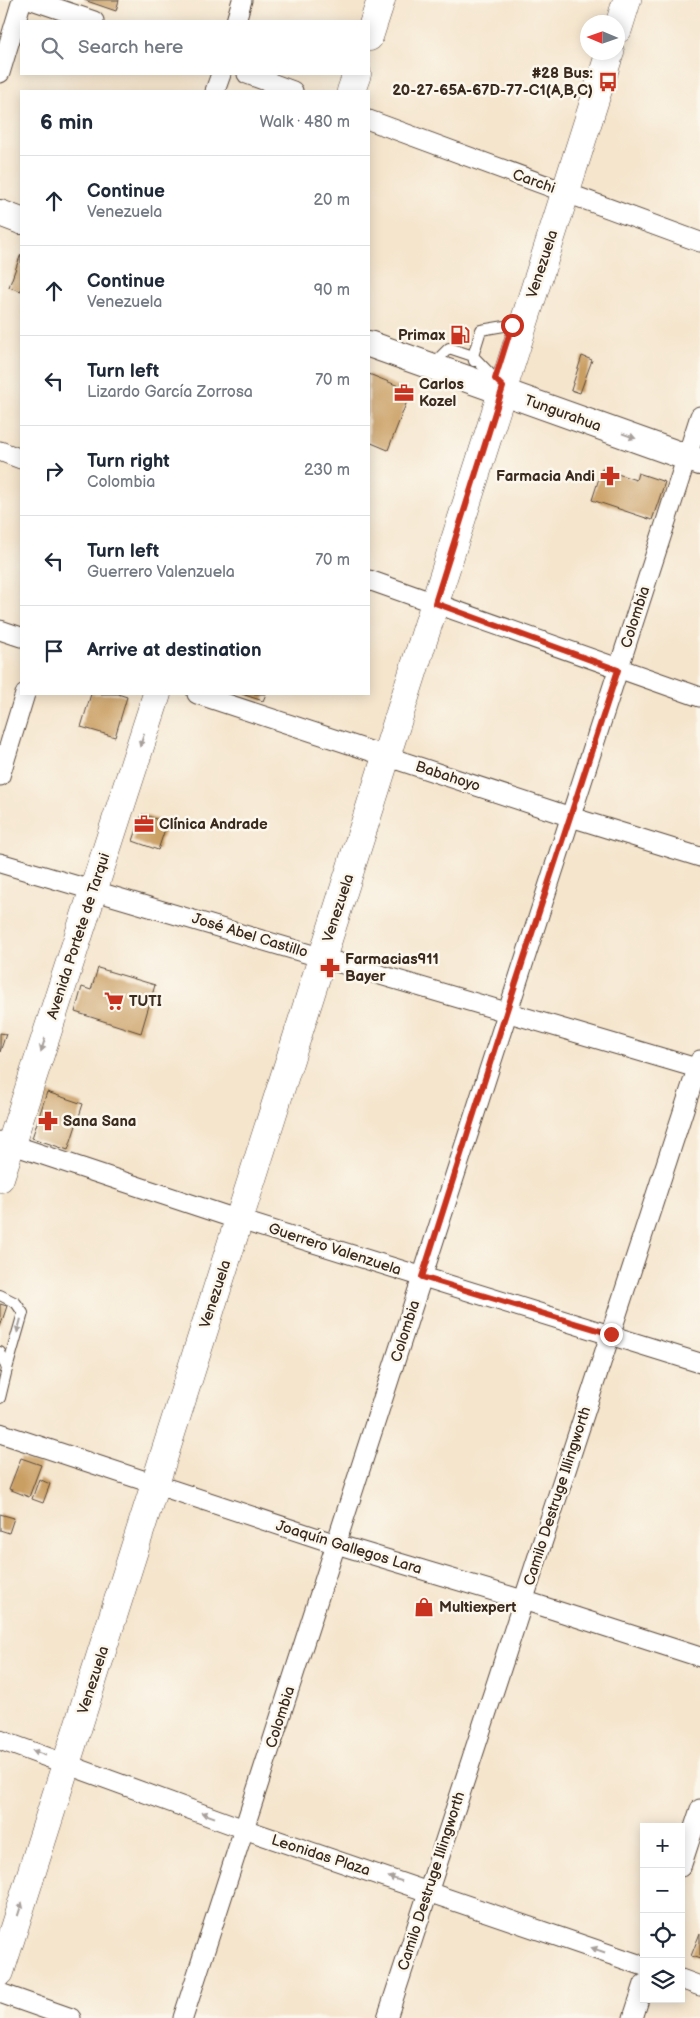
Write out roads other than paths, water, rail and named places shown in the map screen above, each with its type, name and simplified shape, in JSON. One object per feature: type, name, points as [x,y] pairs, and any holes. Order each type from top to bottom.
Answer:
[{"type":"main road","points":[[370,34],[381,0]]},
{"type":"main road","points":[[622,15],[627,0]]},
{"type":"main road","name":"Venezuela","points":[[0,1972],[145,1481],[557,189],[607,60]]},
{"type":"main road","points":[[351,90],[357,75]]},
{"type":"main road","points":[[0,213],[20,221]]},
{"type":"main road","name":"Tungurahua","points":[[370,344],[494,386],[693,459]]},
{"type":"main road","name":"Avenida Portete de Tarqui","points":[[0,1178],[5,1143],[94,889],[157,695]]},
{"type":"street","points":[[0,73],[22,0]]},
{"type":"street","points":[[32,0],[91,20]]},
{"type":"street","points":[[236,20],[242,0]]},
{"type":"street","points":[[215,90],[221,75]]},
{"type":"street","points":[[250,75],[290,90]]},
{"type":"street","name":"Carchi","points":[[370,120],[700,242]]},
{"type":"street","name":"Colombia","points":[[183,2018],[618,670],[693,459],[700,416]]},
{"type":"street","points":[[0,451],[20,459]]},
{"type":"street","points":[[370,580],[618,670],[700,697]]},
{"type":"street","points":[[0,630],[20,637]]},
{"type":"street","points":[[0,776],[25,695]]},
{"type":"street","name":"Babahoyo","points":[[200,695],[571,817],[700,857]]},
{"type":"street","name":"José Abel Castillo","points":[[0,862],[506,1013],[699,1066]]},
{"type":"street","name":"Camilo Destruge Illingworth","points":[[387,2018],[699,1066]]},
{"type":"street","name":"Guerrero Valenzuela","points":[[5,1143],[422,1277],[700,1363]]},
{"type":"street","name":"Joaquín Gallegos Lara","points":[[0,1433],[336,1544],[523,1600],[700,1657]]},
{"type":"street","name":"Leonidas Plaza","points":[[0,1740],[66,1750],[244,1829],[640,1965]]},
{"type":"street","points":[[685,1856],[700,1809]]},
{"type":"street","points":[[685,1980],[700,1986]]},
{"type":"street","points":[[0,1993],[71,2018]]},
{"type":"street","points":[[633,2018],[640,1996]]},
{"type":"lane","points":[[473,356],[481,330],[515,324]]},
{"type":"lane","points":[[431,366],[449,348],[473,356],[494,386]]},
{"type":"lane","points":[[473,356],[494,386]]},
{"type":"lane","name":"Venezuela","points":[[466,471],[501,361]]},
{"type":"lane","points":[[0,1295],[16,1303],[22,1313],[1,1391]]},
{"type":"lane","points":[[0,1352],[7,1369]]},
{"type":"place","name":"#28 Bus: 20-27-65A-67D-77-C1(A,B,C)","points":[[608,82]]},
{"type":"place","name":"Primax","points":[[460,335]]},
{"type":"place","name":"Carlos Kozel","points":[[404,393]]},
{"type":"place","name":"Farmacia Andi","points":[[610,476]]},
{"type":"place","name":"Clínica Andrade","points":[[144,824]]},
{"type":"place","name":"Farmacias911 Bayer","points":[[330,968]]},
{"type":"place","name":"TUTI","points":[[114,1001]]},
{"type":"place","name":"Sana Sana","points":[[48,1121]]},
{"type":"place","name":"Multiexpert","points":[[424,1607]]}]
